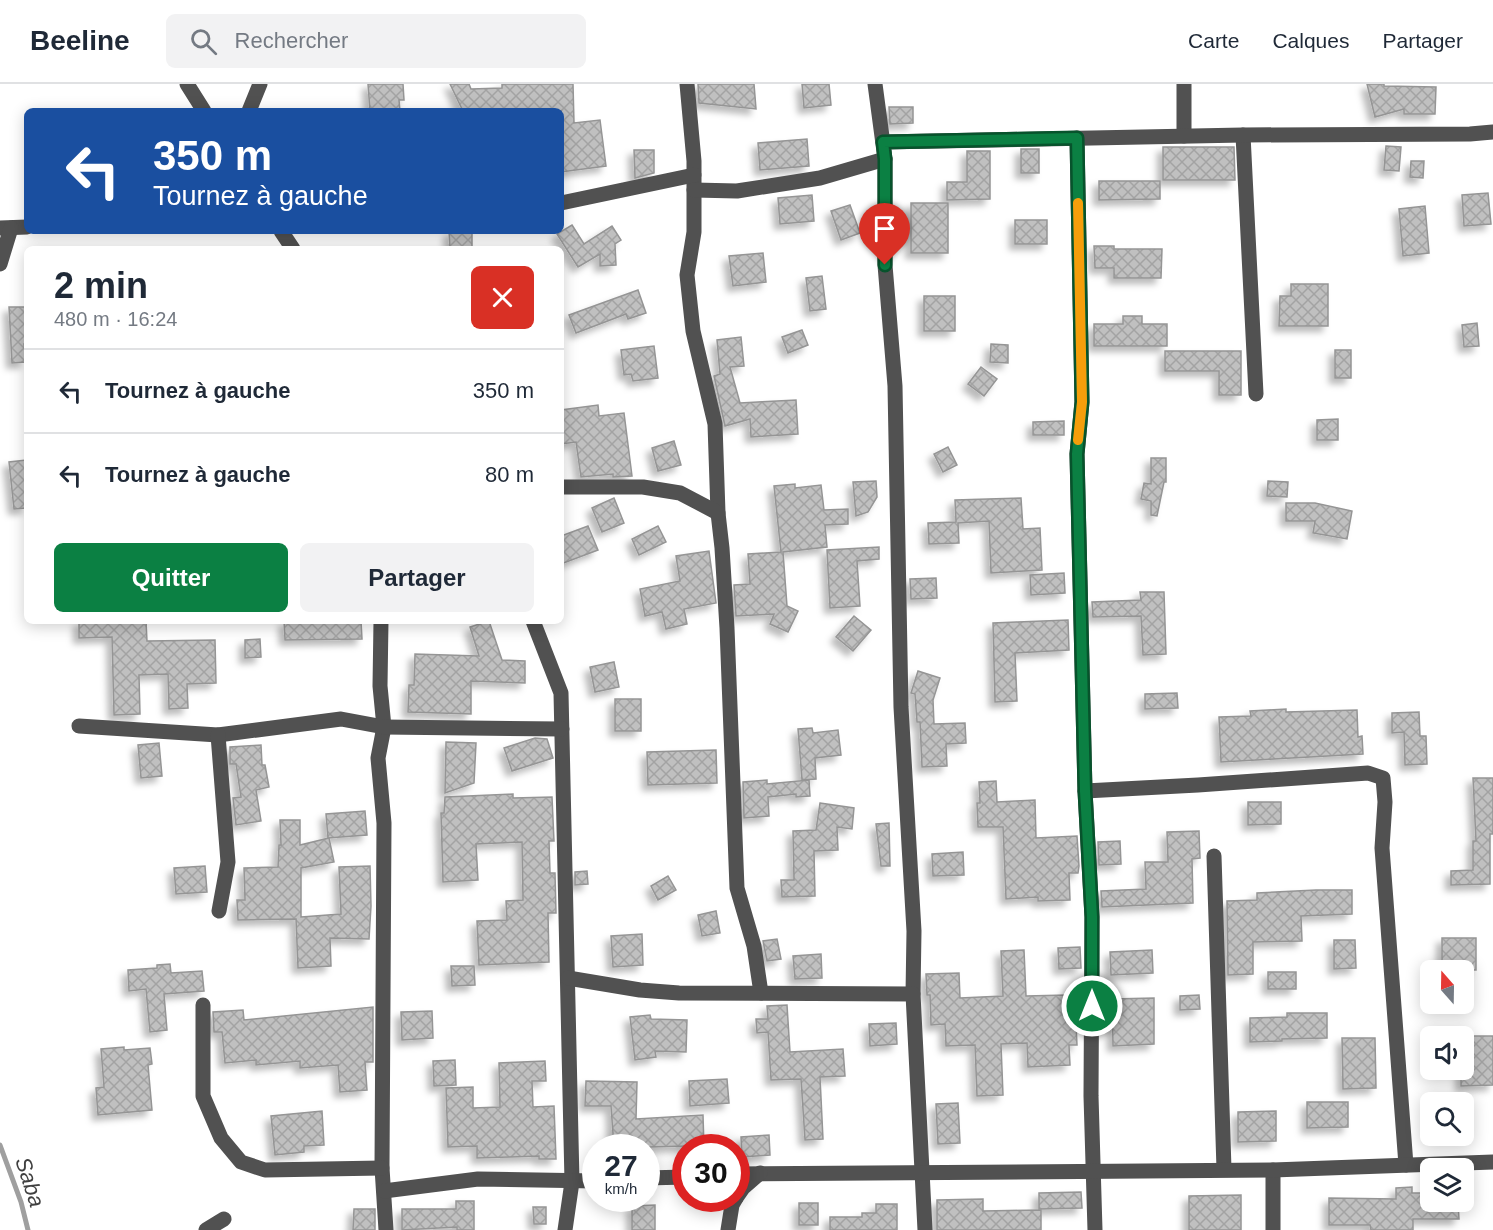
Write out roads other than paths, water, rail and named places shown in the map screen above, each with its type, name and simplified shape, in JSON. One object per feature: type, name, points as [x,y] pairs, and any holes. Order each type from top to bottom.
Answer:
[{"type":"street","points":[[187,84],[202,108]]},
{"type":"street","points":[[250,108],[260,84]]},
{"type":"street","points":[[687,84],[694,182],[694,232],[687,275],[693,331],[715,424],[718,513],[727,628],[736,888],[754,946],[761,993]]},
{"type":"street","points":[[875,84],[885,159],[885,265],[895,386],[902,707],[914,920],[913,994],[925,1230]]},
{"type":"street","points":[[1184,84],[1184,136]]},
{"type":"street","points":[[883,142],[1493,132]]},
{"type":"street","points":[[1243,135],[1256,394]]},
{"type":"street","points":[[1077,138],[1082,402],[1077,454],[1085,791],[1092,917],[1091,1096],[1095,1230]]},
{"type":"street","points":[[564,203],[694,182],[737,191],[820,178],[885,159]]},
{"type":"street","points":[[0,264],[5,228],[24,227]]},
{"type":"street","points":[[564,488],[643,487],[680,493],[718,513]]},
{"type":"street","points":[[381,624],[380,686],[384,727],[378,758],[384,823],[382,1168],[386,1230]]},
{"type":"street","points":[[534,624],[561,693],[572,1182],[565,1230]]},
{"type":"street","points":[[79,726],[218,735],[341,719],[384,727],[562,729]]},
{"type":"street","points":[[218,735],[228,862],[219,911]]},
{"type":"street","points":[[1085,791],[1368,773],[1383,778],[1385,802],[1382,848],[1406,1165]]},
{"type":"street","points":[[1214,855],[1224,1169]]},
{"type":"street","points":[[568,978],[640,990],[913,994]]},
{"type":"street","points":[[203,1005],[203,1096],[221,1138],[241,1162],[265,1170],[382,1168]]},
{"type":"street","points":[[750,1173],[1273,1170],[1493,1162]]},
{"type":"street","points":[[1273,1170],[1273,1230]]},
{"type":"street","points":[[750,1182],[760,1173]]},
{"type":"street","points":[[384,1191],[478,1179],[582,1182]]},
{"type":"street","points":[[728,1230],[731,1212]]},
{"type":"street","points":[[206,1230],[224,1219]]},
{"type":"waterway","name":"Saba","points":[[0,1145],[21,1202],[28,1230]]}]
